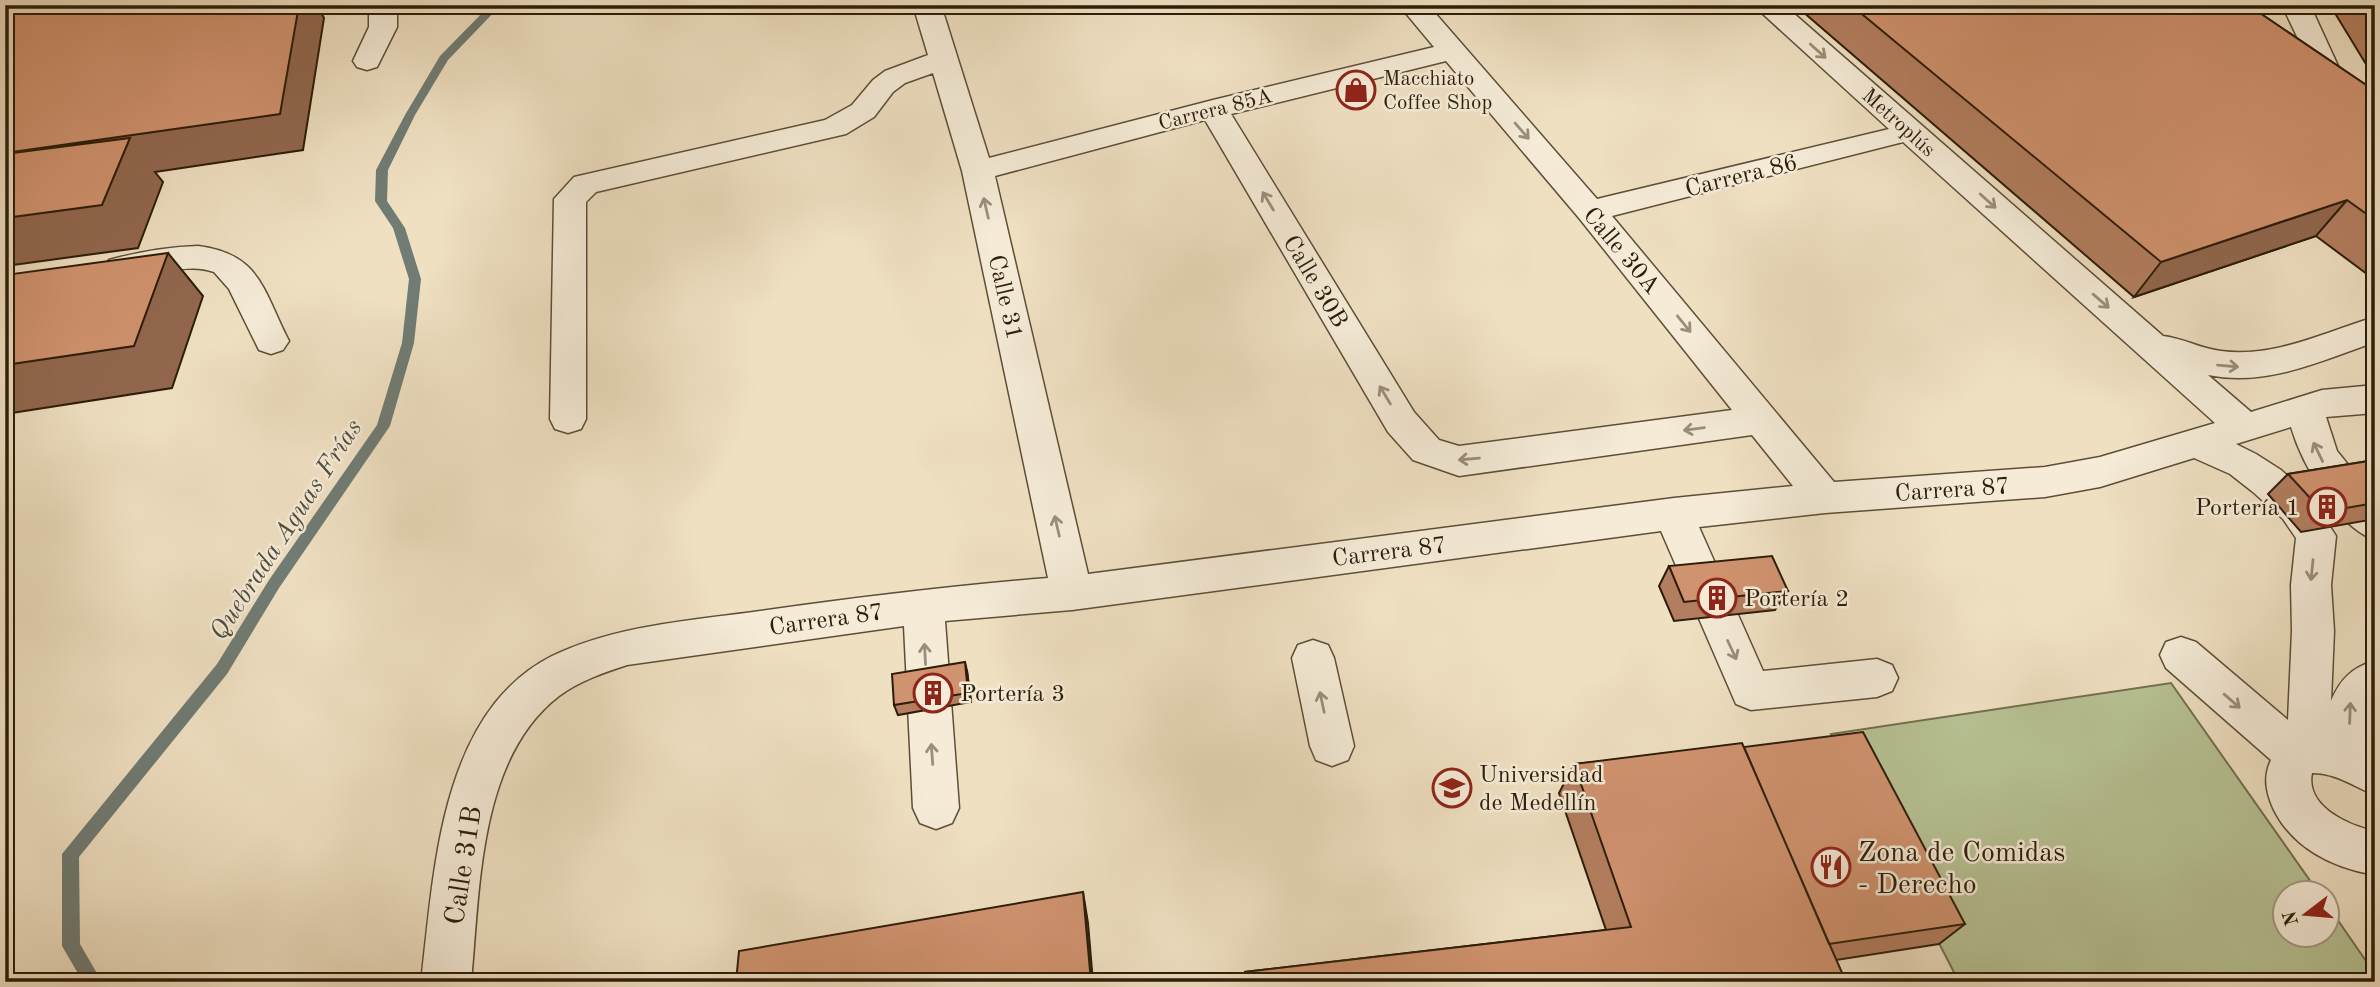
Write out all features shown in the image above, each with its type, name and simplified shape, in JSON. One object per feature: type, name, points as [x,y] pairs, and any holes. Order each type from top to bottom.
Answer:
[{"type":"street","points":[[367,61],[383,27],[383,5]]},
{"type":"street","name":"Calle 31","points":[[926,5],[978,172],[1072,593]]},
{"type":"street","name":"Calle 30A","points":[[1413,5],[1590,211],[1825,498]]},
{"type":"street","name":"Metroplús","points":[[1767,5],[2245,428]]},
{"type":"street","points":[[2296,5],[2332,83],[2375,118]]},
{"type":"street","name":"Carrera 85A","points":[[978,172],[1213,109],[1454,51]]},
{"type":"street","points":[[568,419],[570,199],[585,184],[835,127],[863,111],[883,86],[895,78],[943,59]]},
{"type":"street","name":"Calle 30B","points":[[1213,109],[1401,422],[1426,450],[1459,461],[1762,420]]},
{"type":"street","name":"Carrera 86","points":[[1590,211],[1891,138]]},
{"type":"street","name":"Metroplús","points":[[2031,240],[2085,268],[2108,271]]},
{"type":"street","points":[[86,274],[192,257],[217,258],[236,272],[271,341]]},
{"type":"street","name":"Metroplús","points":[[2141,337],[2188,358],[2220,366],[2245,367],[2273,363],[2375,329]]},
{"type":"street","name":"Carrera 87","points":[[2314,406],[2362,376],[2375,373]]},
{"type":"street","name":"Carrera 87","points":[[491,752],[505,721],[538,687],[580,663],[627,647],[923,606],[1072,593],[1674,514],[1825,498],[2045,482],[2100,472],[2314,406],[2375,399]]},
{"type":"street","points":[[2314,406],[2308,425],[2313,442],[2326,467],[2375,524]]},
{"type":"street","points":[[2197,443],[2243,464],[2267,481],[2297,508],[2316,537],[2311,586],[2313,631],[2309,698],[2334,761]]},
{"type":"street","points":[[1674,514],[1700,582],[1751,691],[1877,678]]},
{"type":"street","points":[[923,606],[936,808]]},
{"type":"street","points":[[2181,655],[2232,702],[2334,761]]},
{"type":"street","points":[[1312,658],[1332,746]]},
{"type":"street","points":[[2334,761],[2350,699],[2357,690],[2375,679]]},
{"type":"street","name":"Calle 31B","points":[[446,982],[468,814],[477,781],[491,752]]},
{"type":"street","points":[[2334,761],[2290,767],[2288,782],[2291,798],[2303,815],[2321,832],[2340,844],[2362,852],[2375,853]]},
{"type":"green space","points":[[2171,683],[2308,878],[2272,878],[2272,948],[2342,948],[2342,926],[2375,974],[2375,982],[1959,982],[1831,734]]},
{"type":"building","points":[[5,5],[299,5],[280,114],[5,153]]},
{"type":"building","points":[[1851,5],[2248,5],[2375,91],[2375,220],[2347,200],[2161,262]]},
{"type":"building","points":[[130,138],[102,205],[5,218],[5,154]]},
{"type":"building","points":[[168,253],[134,346],[5,365],[5,275]]},
{"type":"building","points":[[2375,460],[2375,503],[2323,512],[2288,474]]},
{"type":"building","points":[[1772,556],[1788,591],[1684,602],[1669,566]]},
{"type":"building","name":"Portería 3","points":[[965,662],[968,693],[894,705],[892,674]]},
{"type":"building","name":"Zona de Comidas - Derecho","points":[[1863,732],[1965,924],[1829,944],[1744,747]]},
{"type":"building","points":[[1742,743],[1846,982],[1246,982],[1245,972],[1631,927],[1574,764]]},
{"type":"building","points":[[1083,892],[1091,982],[736,982],[739,951]]},
{"type":"waterway","name":"Quebrada Aguas Frías","points":[[93,982],[71,946],[70,854],[222,669],[274,584],[383,426],[408,343],[415,279],[399,228],[381,201],[382,170],[410,115],[444,58],[496,5]]},
{"type":"place","name":"Macchiato Coffee Shop","points":[[1356,90]]},
{"type":"place","name":"Portería 1","points":[[2327,507]]},
{"type":"place","name":"Portería 2","points":[[1717,598]]},
{"type":"place","name":"Portería 3","points":[[933,693]]},
{"type":"place","name":"Universidad de Medellín","points":[[1452,788]]},
{"type":"place","name":"Zona de Comidas - Derecho","points":[[1831,867]]}]
